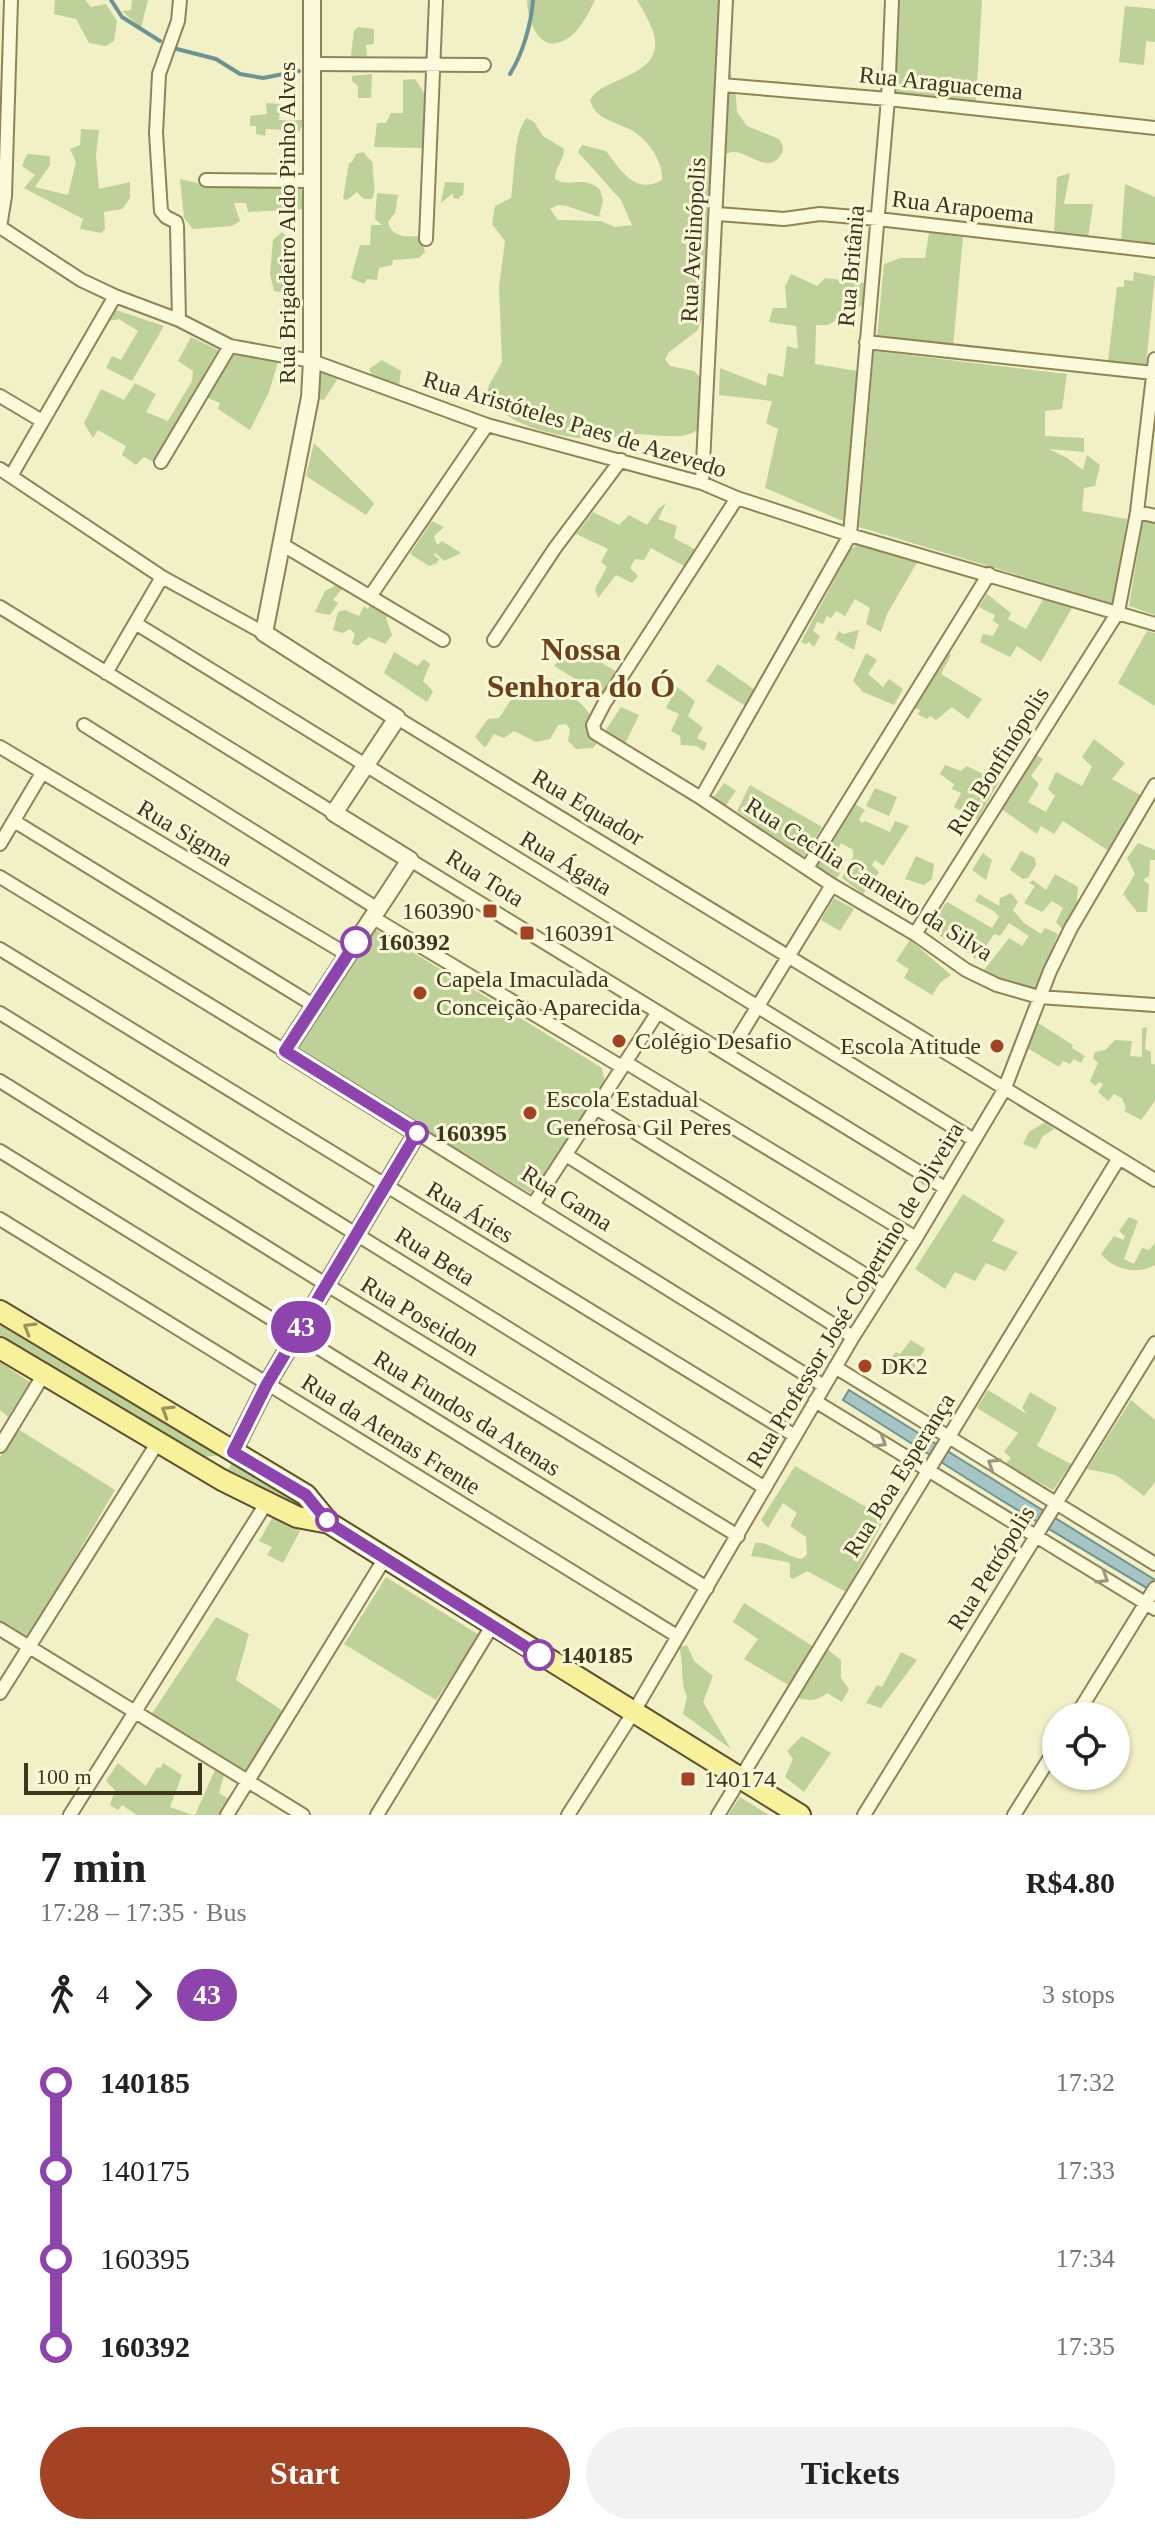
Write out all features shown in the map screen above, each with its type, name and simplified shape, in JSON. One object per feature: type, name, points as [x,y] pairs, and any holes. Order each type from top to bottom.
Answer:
[{"type":"main road","points":[[0,1311],[306,1495],[329,1523],[800,1815]]},
{"type":"main road","points":[[0,1348],[178,1454],[267,1502],[297,1517],[329,1523]]},
{"type":"main road","points":[[178,1454],[215,1462],[233,1452]]},
{"type":"street","points":[[0,227],[5,196],[11,0]]},
{"type":"street","points":[[179,320],[177,226],[161,211],[156,133],[159,74],[178,21],[180,0]]},
{"type":"street","name":"Rua Brigadeiro Aldo Pinho Alves","points":[[264,633],[310,397],[312,0]]},
{"type":"street","points":[[426,239],[436,0]]},
{"type":"street","name":"Rua Avelinópolis","points":[[702,483],[726,0]]},
{"type":"street","name":"Rua Britânia","points":[[850,535],[888,99],[892,0]]},
{"type":"street","points":[[312,64],[484,65]]},
{"type":"street","name":"Rua Araguacema","points":[[722,85],[888,99],[1155,128]]},
{"type":"street","points":[[206,180],[311,181]]},
{"type":"street","name":"Rua Arapoema","points":[[717,214],[784,219],[820,214],[1155,251]]},
{"type":"street","name":"Rua Aristóteles Paes de Azevedo","points":[[0,227],[81,280],[179,320],[230,346],[312,361],[487,425],[702,483],[737,498],[850,535],[1155,624]]},
{"type":"street","points":[[5,472],[42,421],[115,296]]},
{"type":"street","points":[[866,342],[1154,366],[1150,443],[1118,612]]},
{"type":"street","points":[[161,462],[230,346]]},
{"type":"street","points":[[0,396],[42,421]]},
{"type":"street","points":[[371,595],[487,425]]},
{"type":"street","points":[[494,640],[555,548],[621,460]]},
{"type":"street","name":"Rua Equador","points":[[5,472],[162,577],[264,633],[397,718],[1155,1180]]},
{"type":"street","name":"Rua Cecília Carneiro da Silva","points":[[737,498],[595,719],[595,733],[701,798],[832,885],[915,934],[966,970],[997,985],[1039,997],[1155,1005]]},
{"type":"street","points":[[1137,512],[1155,516]]},
{"type":"street","points":[[701,798],[850,535]]},
{"type":"street","points":[[283,545],[443,640]]},
{"type":"street","points":[[807,868],[989,574]]},
{"type":"street","points":[[106,673],[162,577]]},
{"type":"street","name":"Rua Tota","points":[[0,607],[945,1188]]},
{"type":"street","name":"Rua Bonfinópolis","points":[[915,934],[1118,612]]},
{"type":"street","name":"Rua Ágata","points":[[135,623],[974,1140]]},
{"type":"street","points":[[334,813],[397,718]]},
{"type":"street","points":[[84,725],[375,913],[916,1238]]},
{"type":"street","name":"Rua Sigma","points":[[0,747],[348,955]]},
{"type":"street","points":[[0,844],[42,773]]},
{"type":"street","name":"Rua Professor José Copertino de Oliveira","points":[[568,1815],[633,1713],[835,1367],[1004,1090],[1039,997],[1071,928],[1155,785]]},
{"type":"street","points":[[14,821],[315,1006]]},
{"type":"street","points":[[0,877],[285,1051],[410,860]]},
{"type":"street","points":[[728,1055],[832,885]]},
{"type":"street","name":"Rua Áries","points":[[0,949],[795,1436]]},
{"type":"street","points":[[533,1205],[658,1012]]},
{"type":"street","name":"Rua Beta","points":[[0,1013],[765,1488]]},
{"type":"street","name":"Rua Gama","points":[[285,1051],[824,1386]]},
{"type":"street","name":"Rua Poseidon","points":[[0,1081],[738,1536]]},
{"type":"street","points":[[596,1108],[885,1287]]},
{"type":"street","points":[[233,1452],[267,1384],[417,1133]]},
{"type":"street","name":"Rua Fundos da Atenas","points":[[0,1151],[707,1588]]},
{"type":"street","points":[[566,1155],[853,1337]]},
{"type":"street","name":"Rua Boa Esperança","points":[[718,1815],[1119,1158]]},
{"type":"street","name":"Rua da Atenas Frente","points":[[0,1219],[677,1636]]},
{"type":"street","name":"Rua Petrópolis","points":[[864,1815],[1155,1343]]},
{"type":"street","points":[[835,1367],[1054,1508],[1155,1564]]},
{"type":"street","points":[[0,1446],[44,1374]]},
{"type":"street","points":[[815,1401],[1151,1600],[1085,1702]]},
{"type":"street","points":[[211,1438],[233,1430],[249,1408],[258,1402]]},
{"type":"street","points":[[0,1693],[158,1442]]},
{"type":"street","points":[[70,1815],[267,1502]]},
{"type":"street","points":[[227,1815],[385,1558]]},
{"type":"street","points":[[377,1815],[492,1626]]},
{"type":"street","points":[[0,1629],[136,1714],[249,1779],[303,1815]]},
{"type":"street","points":[[1014,1815],[1042,1770]]},
{"type":"green space","points":[[55,0],[85,0],[91,7],[106,4],[117,21],[114,41],[106,46],[89,43],[76,19],[54,14]]},
{"type":"green space","points":[[132,0],[148,0],[141,28],[122,11],[131,10]]},
{"type":"green space","points":[[527,0],[595,0],[578,29],[563,41],[554,43],[547,42],[536,32],[529,16]]},
{"type":"green space","points":[[637,0],[735,0],[727,13],[726,60],[735,86],[737,112],[747,126],[779,139],[783,150],[770,163],[733,152],[712,165],[707,308],[697,331],[669,352],[665,359],[670,366],[694,371],[706,383],[700,428],[693,433],[677,436],[634,434],[597,439],[568,436],[535,428],[506,415],[487,394],[502,362],[499,287],[505,241],[492,224],[495,206],[511,198],[519,133],[527,118],[534,122],[543,136],[564,149],[555,179],[566,183],[588,183],[600,190],[603,200],[599,217],[558,205],[550,209],[558,220],[601,221],[615,227],[632,225],[621,200],[578,152],[582,145],[606,151],[636,183],[644,185],[662,180],[660,165],[647,143],[635,132],[605,119],[590,100],[596,92],[636,71],[653,55],[655,46],[651,25]]},
{"type":"green space","points":[[898,0],[982,0],[976,101],[893,94]]},
{"type":"green space","points":[[1125,6],[1155,9],[1155,42],[1146,41],[1144,65],[1119,62]]},
{"type":"green space","points":[[358,27],[374,29],[374,44],[366,45],[367,56],[351,56],[354,31]]},
{"type":"green space","points":[[372,74],[371,98],[358,98],[358,86],[352,81],[352,76]]},
{"type":"green space","points":[[415,79],[430,101],[426,148],[374,147],[377,123],[386,123],[391,113],[403,113],[403,80]]},
{"type":"green space","points":[[266,103],[281,104],[279,120],[304,120],[300,131],[266,129],[265,136],[256,134],[256,126],[250,126],[250,116],[267,114]]},
{"type":"green space","points":[[81,129],[99,130],[96,155],[99,189],[130,182],[130,198],[122,209],[104,212],[105,229],[101,233],[80,229],[83,219],[24,188],[35,175],[22,166],[27,154],[50,156],[50,165],[35,187],[68,195],[76,162],[70,149],[80,145]]},
{"type":"green space","points":[[363,152],[373,163],[372,199],[364,199],[357,192],[347,200],[343,199],[349,163],[356,154]]},
{"type":"green space","points":[[1070,173],[1064,204],[1093,204],[1088,238],[1054,234],[1057,177]]},
{"type":"green space","points":[[180,179],[201,184],[301,186],[303,209],[248,212],[246,203],[234,203],[240,221],[232,226],[193,229],[184,218]]},
{"type":"green space","points":[[445,182],[464,183],[460,199],[453,198],[453,193],[441,203]]},
{"type":"green space","points":[[1125,184],[1155,197],[1155,246],[1121,242]]},
{"type":"green space","points":[[377,193],[398,195],[395,213],[388,222],[390,227],[401,235],[421,236],[425,252],[419,258],[393,260],[392,265],[379,268],[377,280],[367,279],[364,284],[351,278],[360,245],[370,245],[371,225],[382,225],[375,219]]},
{"type":"green space","points":[[282,232],[296,245],[296,295],[274,291],[270,274],[273,240]]},
{"type":"green space","points":[[929,233],[963,237],[953,347],[877,337],[884,264],[901,258],[925,258]]},
{"type":"green space","points":[[1134,272],[1155,276],[1146,365],[1108,361],[1117,287],[1124,287],[1124,280],[1133,281]]},
{"type":"green space","points":[[791,274],[817,286],[825,278],[865,283],[863,305],[828,325],[816,325],[815,364],[857,371],[845,522],[765,488],[778,429],[766,423],[772,401],[719,395],[720,368],[766,386],[768,373],[783,377],[787,346],[798,349],[796,326],[769,322],[773,308],[787,308],[785,287]]},
{"type":"green space","points":[[113,309],[164,326],[132,381],[106,368],[112,356],[121,360],[138,331],[119,319],[108,321]]},
{"type":"green space","points":[[191,337],[218,350],[153,462],[144,457],[136,465],[122,455],[126,446],[98,430],[93,438],[84,423],[101,389],[124,400],[135,383],[156,394],[146,412],[168,421],[192,381],[193,371],[178,361]]},
{"type":"green space","points":[[874,351],[1067,374],[1062,409],[1045,411],[1045,436],[1084,438],[1084,452],[1049,449],[1083,470],[1087,455],[1100,465],[1095,486],[1084,488],[1082,511],[1127,519],[1114,604],[859,527]]},
{"type":"green space","points":[[236,352],[278,362],[269,392],[250,430],[218,409],[220,403],[206,397]]},
{"type":"green space","points":[[382,360],[401,371],[399,385],[393,387],[381,383],[372,376],[369,369]]},
{"type":"green space","points":[[320,370],[338,378],[324,400],[318,399]]},
{"type":"green space","points":[[314,443],[374,504],[366,515],[306,476]]},
{"type":"green space","points":[[666,503],[658,519],[677,526],[674,538],[696,550],[686,567],[651,548],[644,560],[635,559],[630,568],[638,576],[632,583],[616,575],[598,598],[595,589],[607,567],[601,562],[608,549],[576,534],[593,512],[619,525],[629,515],[647,525]]},
{"type":"green space","points":[[1143,520],[1155,523],[1155,615],[1129,606]]},
{"type":"green space","points":[[432,521],[444,527],[434,536],[437,545],[442,541],[461,553],[444,561],[435,553],[439,559],[429,566],[410,554]]},
{"type":"green space","points":[[859,543],[919,559],[887,614],[881,632],[866,624],[870,608],[855,599],[845,616],[836,611],[831,618],[827,616],[823,624],[817,622],[813,631],[820,636],[814,647],[809,642],[801,642],[850,550]]},
{"type":"green space","points":[[336,585],[342,589],[333,600],[338,603],[330,615],[315,612],[325,591]]},
{"type":"green space","points":[[987,594],[1011,613],[1008,619],[1026,629],[1044,598],[1073,606],[1041,662],[1017,646],[1010,657],[980,642],[983,634],[993,636],[999,625],[993,621],[995,615],[979,607]]},
{"type":"green space","points":[[371,605],[389,615],[386,618],[392,635],[385,644],[369,637],[357,646],[352,643],[355,634],[350,629],[343,633],[333,630],[338,612],[345,610],[359,616],[364,606],[367,609]]},
{"type":"green space","points":[[859,630],[854,650],[835,639],[839,631],[843,634]]},
{"type":"green space","points":[[1147,631],[1155,633],[1155,706],[1118,683]]},
{"type":"green space","points":[[570,644],[617,672],[602,695],[554,666]]},
{"type":"green space","points":[[394,652],[417,666],[424,659],[430,664],[423,681],[433,691],[427,702],[384,673]]},
{"type":"green space","points":[[947,652],[951,655],[941,674],[982,699],[968,719],[952,707],[936,720],[917,714],[921,710],[913,708]]},
{"type":"green space","points":[[866,653],[877,660],[868,674],[883,687],[889,679],[903,689],[894,705],[863,692],[853,681]]},
{"type":"green space","points":[[718,664],[755,690],[747,707],[706,681]]},
{"type":"green space","points":[[546,678],[554,680],[555,697],[569,693],[588,711],[597,743],[593,748],[576,749],[568,741],[570,729],[566,724],[558,725],[550,739],[536,742],[514,731],[504,738],[494,734],[485,748],[475,737],[488,719],[499,718],[524,680],[539,687]]},
{"type":"green space","points":[[677,687],[695,701],[688,716],[703,728],[697,738],[707,743],[704,751],[696,746],[681,745],[680,736],[671,731],[679,714],[666,708]]},
{"type":"green space","points":[[621,707],[639,715],[623,748],[604,733]]},
{"type":"green space","points":[[1094,739],[1125,763],[1112,779],[1144,797],[1112,853],[1063,821],[1054,834],[1041,826],[1037,834],[1000,808],[1035,754],[1043,759],[1031,776],[1039,784],[1028,802],[1046,812],[1055,796],[1048,789],[1056,772],[1082,786],[1092,767],[1082,757]]},
{"type":"green space","points":[[945,765],[961,771],[967,766],[999,782],[977,820],[954,807],[961,793],[952,789],[954,784],[940,774]]},
{"type":"green space","points":[[724,783],[736,791],[724,808],[712,800]]},
{"type":"green space","points":[[750,785],[822,827],[802,859],[757,832],[758,826],[737,811]]},
{"type":"green space","points":[[875,788],[897,797],[889,816],[866,806]]},
{"type":"green space","points":[[853,803],[865,810],[859,819],[862,823],[865,821],[890,832],[895,821],[909,826],[883,866],[875,860],[872,865],[879,872],[863,894],[842,878],[853,857],[853,850],[841,843],[833,860],[843,868],[837,878],[816,866]]},
{"type":"green space","points":[[1138,843],[1155,850],[1155,860],[1150,860],[1149,876],[1143,880],[1149,884],[1147,912],[1137,912],[1123,894],[1135,874],[1127,858]]},
{"type":"green space","points":[[1021,851],[1035,858],[1036,865],[1028,878],[1023,879],[1010,870]]},
{"type":"green space","points":[[983,853],[992,860],[986,880],[972,870]]},
{"type":"green space","points":[[916,856],[934,864],[932,879],[924,885],[905,879]]},
{"type":"green space","points":[[1055,874],[1078,887],[1076,912],[1065,932],[1056,922],[1063,908],[1052,901],[1042,912],[1024,903],[1035,886],[1029,883],[1033,880],[1046,890]]},
{"type":"green space","points":[[1011,893],[1018,902],[1013,910],[1024,923],[1041,934],[1045,928],[1058,934],[1035,991],[981,974],[1009,938],[1022,946],[1029,936],[1009,923],[1000,936],[994,934],[981,962],[928,928],[947,902],[992,928],[999,917],[975,901],[979,894],[999,906],[1000,898]]},
{"type":"green space","points":[[834,898],[854,909],[840,931],[821,920]]},
{"type":"green space","points":[[373,928],[602,1068],[605,1083],[536,1191],[530,1193],[296,1051]]},
{"type":"green space","points":[[910,940],[951,975],[941,982],[932,995],[904,978],[909,969],[896,961]]},
{"type":"green space","points":[[1038,1023],[1085,1056],[1081,1063],[1074,1059],[1070,1064],[1063,1061],[1059,1067],[1024,1046]]},
{"type":"green space","points":[[1147,1027],[1145,1049],[1151,1052],[1151,1063],[1155,1065],[1155,1101],[1141,1120],[1124,1111],[1126,1108],[1122,1098],[1114,1094],[1108,1101],[1098,1092],[1103,1084],[1099,1082],[1095,1086],[1090,1081],[1098,1063],[1093,1058],[1095,1052],[1105,1050],[1115,1040],[1132,1041],[1130,1056],[1142,1057],[1142,1028]]},
{"type":"green space","points":[[1045,1122],[1054,1129],[1043,1136],[1036,1149],[1023,1144],[1029,1132]]},
{"type":"green space","points":[[963,1194],[1005,1220],[992,1241],[1018,1252],[1005,1271],[986,1263],[975,1281],[955,1272],[945,1289],[915,1269]]},
{"type":"green space","points":[[1129,1217],[1138,1221],[1124,1259],[1134,1264],[1142,1248],[1149,1250],[1155,1243],[1155,1265],[1141,1270],[1126,1269],[1112,1264],[1101,1254],[1114,1236],[1123,1240],[1125,1236],[1119,1231]]},
{"type":"green space","points":[[0,1322],[220,1455],[204,1457],[182,1449],[0,1338]]},
{"type":"green space","points":[[911,1340],[925,1349],[909,1376],[903,1372],[888,1371],[892,1356],[896,1352],[900,1354]]},
{"type":"green space","points":[[0,1362],[30,1382],[8,1417],[0,1410]]},
{"type":"green space","points":[[988,1390],[1027,1414],[1022,1408],[1030,1392],[1057,1408],[1037,1446],[1071,1464],[1053,1490],[1005,1464],[1011,1458],[1004,1452],[1018,1433],[977,1408]]},
{"type":"green space","points":[[1131,1400],[1155,1420],[1155,1482],[1144,1496],[1116,1475],[1087,1469]]},
{"type":"green space","points":[[18,1429],[115,1490],[26,1642],[0,1624],[0,1457]]},
{"type":"green space","points":[[233,1462],[315,1515],[226,1472]]},
{"type":"green space","points":[[795,1466],[885,1518],[846,1592],[807,1571],[793,1579],[788,1562],[751,1556],[755,1543],[767,1544],[802,1559],[807,1554],[806,1537],[790,1526],[797,1513],[783,1503],[768,1528],[761,1520]]},
{"type":"green space","points":[[274,1515],[300,1531],[283,1563],[267,1555],[272,1547],[259,1541]]},
{"type":"green space","points":[[386,1577],[479,1635],[436,1700],[344,1644]]},
{"type":"green space","points":[[744,1603],[814,1647],[790,1686],[744,1659],[758,1639],[733,1622]]},
{"type":"green space","points":[[216,1617],[249,1634],[236,1680],[283,1711],[247,1773],[151,1715]]},
{"type":"green space","points":[[687,1645],[694,1661],[713,1676],[703,1702],[731,1749],[683,1714],[687,1696],[679,1647]]},
{"type":"green space","points":[[827,1649],[841,1660],[841,1678],[849,1689],[842,1702],[827,1693],[813,1700],[797,1698]]},
{"type":"green space","points":[[901,1652],[917,1660],[881,1708],[866,1703],[877,1685],[882,1687]]},
{"type":"green space","points":[[802,1736],[831,1753],[804,1792],[785,1777],[793,1759],[787,1751]]},
{"type":"green space","points":[[118,1763],[146,1786],[157,1767],[161,1768],[163,1763],[182,1775],[170,1807],[192,1815],[137,1815],[122,1805],[118,1810],[110,1805],[115,1790],[106,1781]]},
{"type":"green space","points":[[215,1770],[224,1775],[219,1793],[231,1800],[222,1815],[195,1815]]},
{"type":"green space","points":[[740,1797],[769,1815],[728,1815]]},
{"type":"water","points":[[849,1390],[1155,1580],[1155,1593],[843,1400]]},
{"type":"waterway","points":[[111,0],[122,17],[160,41]]},
{"type":"waterway","points":[[510,74],[526,38],[533,0]]},
{"type":"waterway","points":[[177,49],[216,59],[240,74],[263,78],[299,71]]},
{"type":"bus line","name":"43","points":[[356,942],[285,1051],[417,1133],[267,1384],[233,1452],[306,1495],[329,1523],[539,1655]]},
{"type":"place","name":"160390","points":[[490,911]]},
{"type":"place","name":"160391","points":[[527,933]]},
{"type":"place","name":"160392","points":[[356,942]]},
{"type":"place","name":"Capela Imaculada Conceição Aparecida","points":[[420,993]]},
{"type":"place","name":"Colégio Desafio","points":[[619,1041]]},
{"type":"place","name":"Escola Atitude","points":[[997,1046]]},
{"type":"place","name":"Escola Estadual Generosa Gil Peres","points":[[530,1113]]},
{"type":"place","name":"160395","points":[[417,1133]]},
{"type":"place","name":"DK2","points":[[865,1366]]},
{"type":"place","name":"140185","points":[[539,1655]]},
{"type":"place","name":"140174","points":[[688,1779]]},
{"type":"district","name":"Nossa Senhora do Ó","points":[[581,668]]}]
